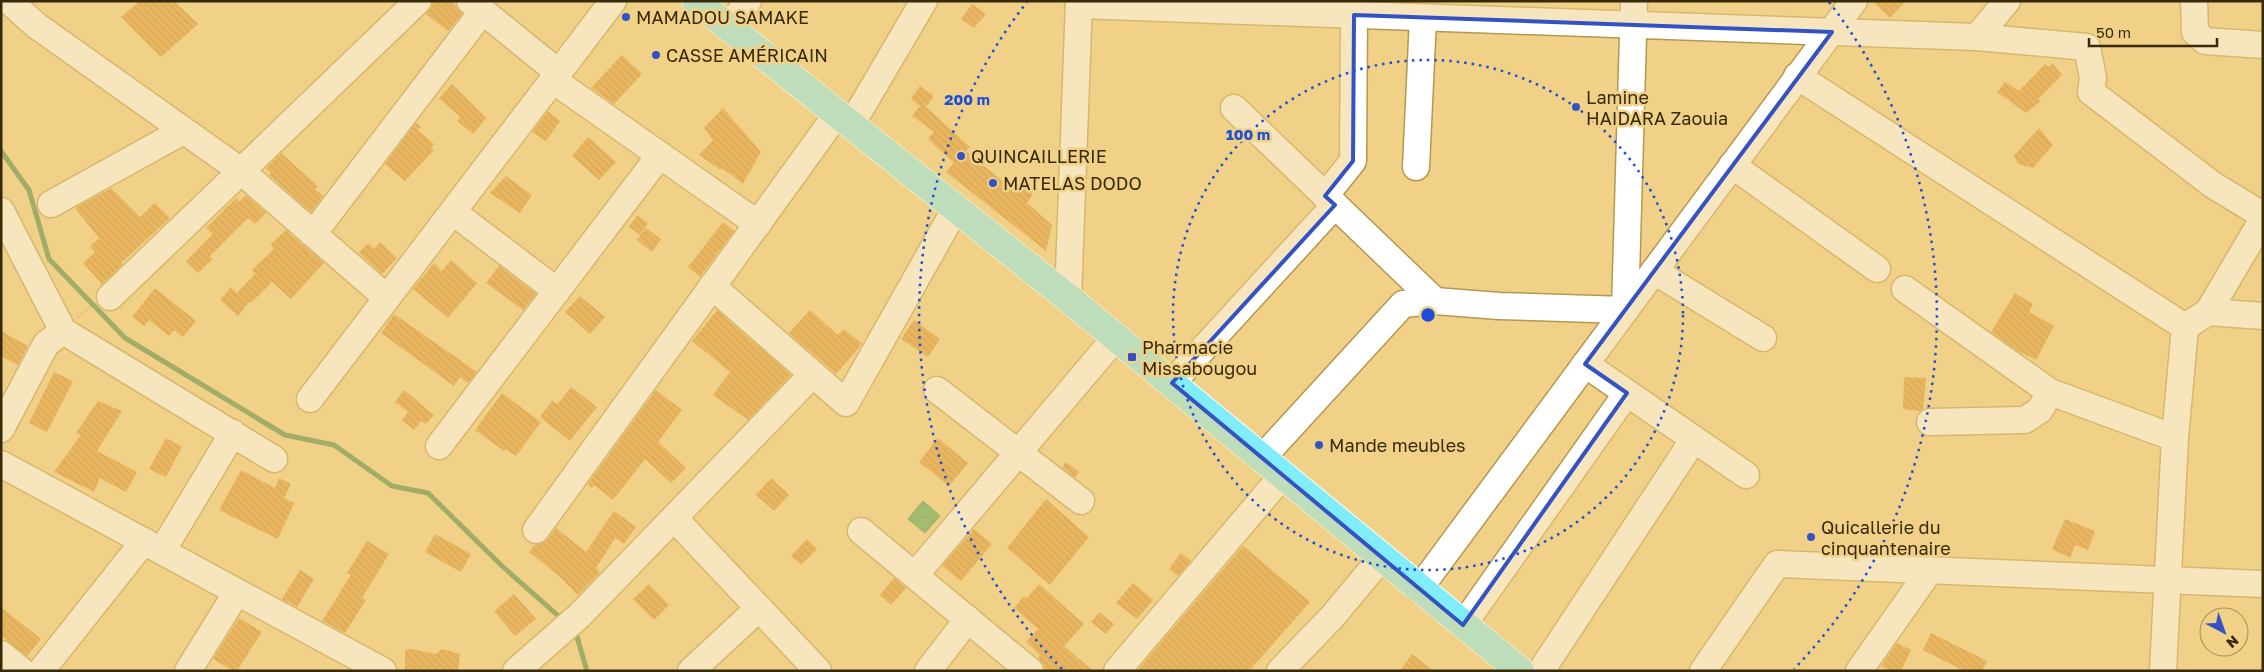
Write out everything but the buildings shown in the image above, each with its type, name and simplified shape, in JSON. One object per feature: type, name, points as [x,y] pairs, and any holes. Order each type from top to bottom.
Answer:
[{"type":"main road","points":[[696,1],[1116,337],[1520,671]]},
{"type":"street","points":[[9,1],[36,26],[241,171],[387,298]]},
{"type":"street","points":[[110,297],[418,1]]},
{"type":"street","points":[[310,398],[613,1]]},
{"type":"street","points":[[729,28],[748,1]]},
{"type":"street","points":[[536,530],[758,224],[844,120],[924,1]]},
{"type":"street","points":[[1419,589],[1854,1]]},
{"type":"street","points":[[1977,37],[2007,1]]},
{"type":"street","points":[[2194,1],[2195,32],[2205,41],[2263,45]]},
{"type":"street","points":[[1068,298],[1079,3],[1371,11],[1423,18],[1634,13],[1832,32],[1977,37],[2088,47],[2093,78],[2091,92],[2213,185],[2259,213],[2263,219],[2208,312],[2185,327]]},
{"type":"street","points":[[313,234],[476,6],[556,77],[660,155],[758,224]]},
{"type":"street","points":[[1172,383],[1330,200],[1353,161],[1371,11]]},
{"type":"street","points":[[1625,310],[1634,13]]},
{"type":"street","points":[[1416,166],[1423,18]]},
{"type":"street","points":[[1797,76],[2185,327]]},
{"type":"street","points":[[1234,108],[1435,301]]},
{"type":"street","points":[[51,204],[184,131]]},
{"type":"street","points":[[439,446],[660,155]]},
{"type":"street","points":[[1732,165],[1877,269]]},
{"type":"street","points":[[712,286],[846,403],[956,208]]},
{"type":"street","points":[[1,211],[62,331],[274,459]]},
{"type":"street","points":[[453,212],[556,291]]},
{"type":"street","points":[[1654,271],[1763,338]]},
{"type":"street","points":[[1905,289],[2050,392],[2175,438]]},
{"type":"street","points":[[1262,458],[1403,304],[1435,301],[1499,306],[1625,310]]},
{"type":"street","points":[[2208,312],[2263,316]]},
{"type":"street","points":[[2163,671],[2166,580],[2175,438],[2185,327]]},
{"type":"street","points":[[1,429],[46,344],[62,331]]},
{"type":"street","points":[[915,575],[1116,337]]},
{"type":"street","points":[[1585,364],[1746,475]]},
{"type":"street","points":[[516,671],[580,616],[812,375]]},
{"type":"street","points":[[937,390],[1081,501]]},
{"type":"street","points":[[1930,422],[2025,420],[2040,410],[2050,392]]},
{"type":"street","points":[[1463,625],[1627,393]]},
{"type":"street","points":[[41,671],[153,546],[232,433]]},
{"type":"street","points":[[1541,671],[1694,439]]},
{"type":"street","points":[[1,464],[383,671]]},
{"type":"street","points":[[1117,671],[1283,475]]},
{"type":"street","points":[[674,518],[818,671]]},
{"type":"street","points":[[861,530],[1030,671]]},
{"type":"street","points":[[1280,671],[1332,616],[1382,557]]},
{"type":"street","points":[[1703,671],[1777,564],[2263,584]]},
{"type":"street","points":[[1859,671],[1930,570]]},
{"type":"street","points":[[188,671],[237,592]]},
{"type":"street","points":[[691,671],[759,608]]},
{"type":"street","points":[[928,671],[968,619]]},
{"type":"street","points":[[1,654],[22,671]]},
{"type":"highlighted area","points":[[1354,15],[1832,32],[1585,364],[1627,393],[1463,625],[1172,383],[1335,205],[1325,196],[1353,161]]},
{"type":"water","points":[[923,501],[940,516],[925,533],[908,519]]},
{"type":"waterway","points":[[1,151],[29,190],[49,259],[125,338],[285,435],[334,445],[392,486],[428,493],[502,566],[563,620]]},
{"type":"waterway","points":[[575,630],[587,671]]},
{"type":"place","name":"MAMADOU SAMAKE","points":[[626,17]]},
{"type":"place","name":"CASSE AMÉRICAIN","points":[[656,55]]},
{"type":"place","name":"Lamine HAIDARA Zaouia","points":[[1576,107]]},
{"type":"place","name":"QUINCAILLERIE","points":[[961,156]]},
{"type":"place","name":"MATELAS DODO","points":[[993,183]]},
{"type":"place","name":"Pharmacie Missabougou","points":[[1132,357]]},
{"type":"place","name":"Mande meubles","points":[[1319,445]]},
{"type":"place","name":"Quicallerie du cinquantenaire","points":[[1811,537]]}]
